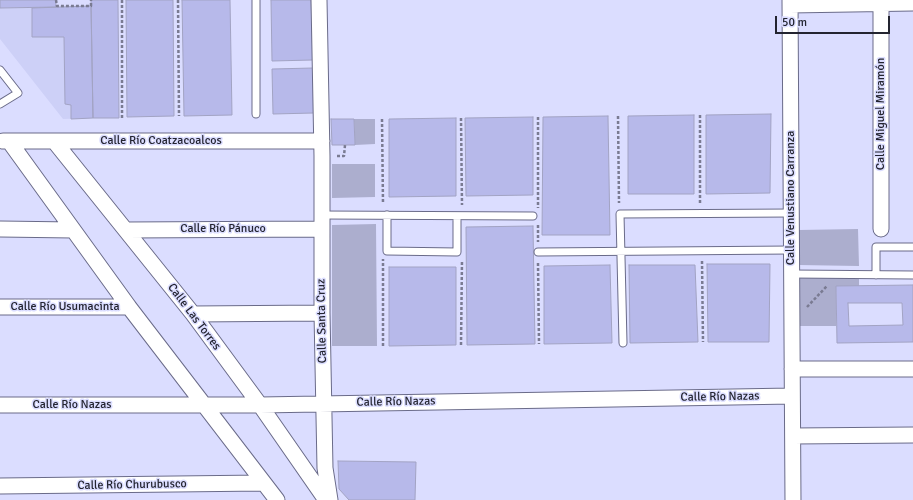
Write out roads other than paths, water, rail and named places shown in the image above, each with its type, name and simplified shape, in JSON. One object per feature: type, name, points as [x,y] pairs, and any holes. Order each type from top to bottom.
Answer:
[{"type":"street","name":"Calle Santa Cruz","points":[[319,0],[325,468],[330,500]]},
{"type":"street","name":"Calle Miguel Miramón","points":[[881,2],[881,229]]},
{"type":"street","points":[[790,3],[913,3]]},
{"type":"street","name":"Calle Venustiano Carranza","points":[[790,3],[793,500]]},
{"type":"street","name":"Calle Río Coatzacoalcos","points":[[5,141],[322,141]]},
{"type":"street","points":[[5,141],[73,230],[129,307],[277,500]]},
{"type":"street","name":"Calle Las Torres","points":[[54,141],[193,314],[260,405],[326,500]]},
{"type":"street","name":"Calle Río Pánuco","points":[[126,230],[322,222]]},
{"type":"street","points":[[0,229],[73,230]]},
{"type":"street","name":"Calle Río Usumacinta","points":[[0,307],[129,307]]},
{"type":"street","points":[[193,314],[322,313]]},
{"type":"street","points":[[792,369],[913,369]]},
{"type":"street","name":"Calle Río Nazas","points":[[0,405],[260,405],[792,396]]},
{"type":"street","points":[[793,436],[913,435]]},
{"type":"street","name":"Calle Río Churubusco","points":[[0,486],[263,483]]},
{"type":"lane","points":[[256,0],[256,114]]},
{"type":"lane","points":[[0,70],[18,93],[0,104]]},
{"type":"lane","points":[[623,343],[620,214],[791,213]]},
{"type":"lane","points":[[322,222],[385,215],[533,216]]},
{"type":"lane","points":[[385,215],[387,251],[425,252],[456,252],[459,216]]},
{"type":"lane","points":[[876,275],[876,247],[913,247]]},
{"type":"lane","points":[[538,252],[791,250]]},
{"type":"lane","points":[[791,274],[913,275]]}]
